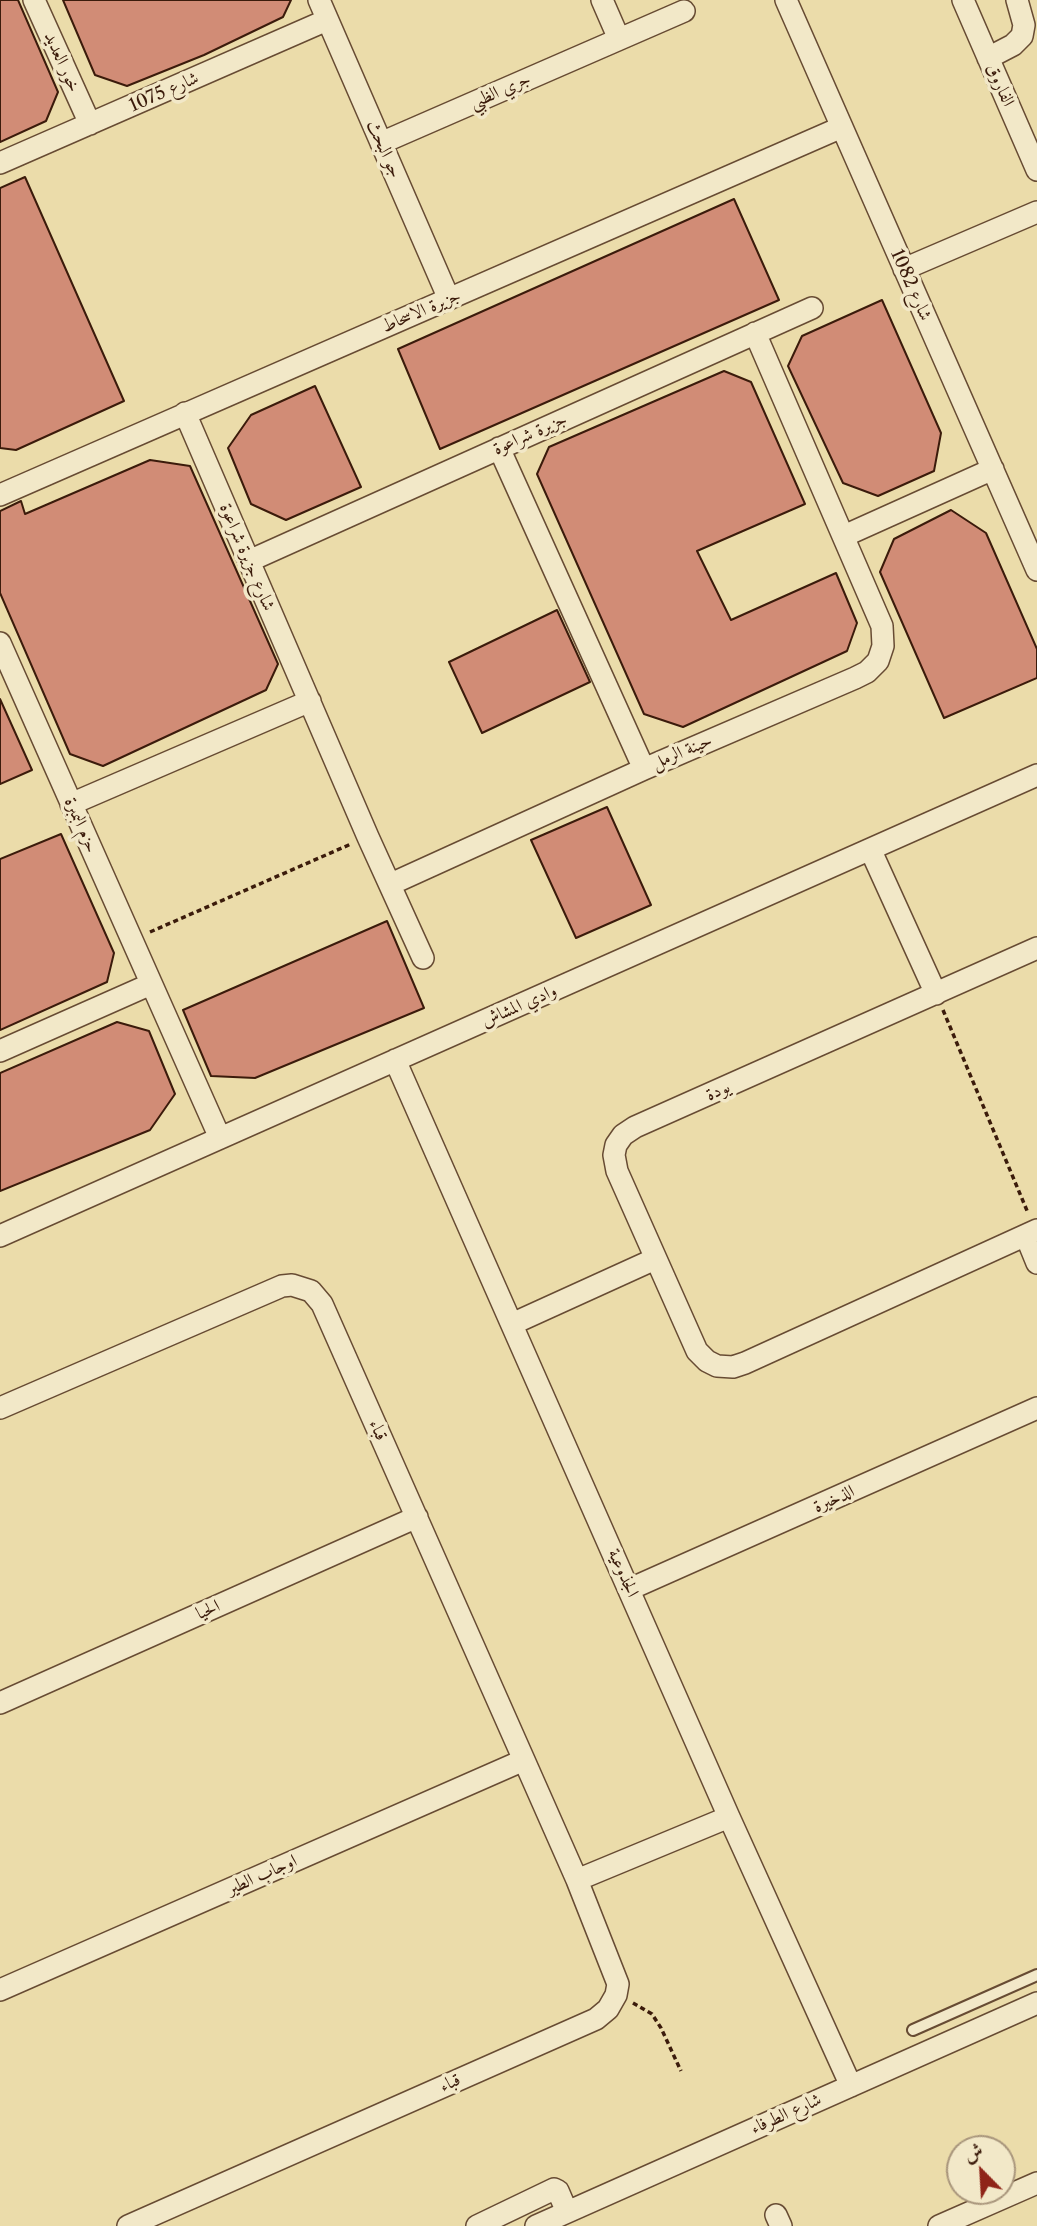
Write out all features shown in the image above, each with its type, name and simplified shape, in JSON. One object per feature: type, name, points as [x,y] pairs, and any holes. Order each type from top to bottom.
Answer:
[{"type":"street","name":"خور العديد","points":[[34,0],[90,124]]},
{"type":"street","name":"جو البحث","points":[[319,0],[449,299]]},
{"type":"street","points":[[602,0],[619,39]]},
{"type":"street","name":"شارع 1082","points":[[786,0],[1037,570]]},
{"type":"street","name":"الفاروق","points":[[962,0],[1037,170]]},
{"type":"street","points":[[988,58],[1013,45],[1022,36],[1024,25],[1017,0]]},
{"type":"street","name":"جري الظبي","points":[[381,143],[684,11]]},
{"type":"street","name":"شارع 1075","points":[[0,163],[327,20]]},
{"type":"street","name":"جزيرة الاسحاط","points":[[0,495],[842,127]]},
{"type":"street","points":[[904,269],[1037,212]]},
{"type":"street","name":"جزيرة شراعوة","points":[[248,561],[812,308]]},
{"type":"street","name":"حينة الرمل","points":[[499,448],[644,769],[855,678],[874,666],[883,646],[882,626],[755,334]]},
{"type":"street","name":"شارع جزيرة شراعوة","points":[[186,413],[368,837],[423,958]]},
{"type":"street","points":[[844,536],[993,469]]},
{"type":"street","name":"حزم البمبرة","points":[[0,643],[5,669],[71,804],[220,1138]]},
{"type":"street","points":[[71,804],[310,701]]},
{"type":"street","points":[[390,884],[644,769]]},
{"type":"street","name":"وادي المشاش","points":[[0,1236],[1037,775]]},
{"type":"street","points":[[871,851],[936,994]]},
{"type":"street","name":"يودة","points":[[1033,1232],[733,1367],[717,1366],[697,1351],[617,1171],[614,1155],[623,1135],[635,1127],[1037,948]]},
{"type":"street","points":[[0,1051],[151,984]]},
{"type":"street","name":"الجذوعية","points":[[395,1060],[729,1817],[851,2086]]},
{"type":"street","points":[[1033,1232],[1037,1263]]},
{"type":"street","points":[[512,1324],[655,1259]]},
{"type":"street","name":"قباء","points":[[0,1408],[282,1286],[292,1284],[311,1291],[321,1304],[578,1880],[618,1984],[616,1995],[608,2008],[596,2019],[167,2218],[128,2226]]},
{"type":"street","name":"الذخيرة","points":[[630,1589],[1037,1408]]},
{"type":"street","name":"الحيا","points":[[0,1703],[417,1517]]},
{"type":"street","name":"اوجاب الطير","points":[[0,1990],[524,1760]]},
{"type":"street","points":[[578,1880],[729,1817]]},
{"type":"street","name":"شارع الطرفاء","points":[[536,2226],[1037,2003]]},
{"type":"street","points":[[939,2226],[1037,2183]]},
{"type":"street","points":[[482,2225],[554,2189],[558,2191],[567,2212]]},
{"type":"lane","points":[[913,2030],[1037,1975]]},
{"type":"path","points":[[132,940],[368,837]]},
{"type":"path","points":[[936,994],[1033,1232]]},
{"type":"path","points":[[616,1995],[652,2014],[681,2071]]},
{"type":"building","points":[[0,0],[18,0],[58,92],[46,121],[0,142]]},
{"type":"building","points":[[63,0],[291,0],[283,17],[204,55],[127,86],[95,75]]},
{"type":"building","points":[[25,177],[124,401],[16,450],[0,448],[0,188]]},
{"type":"building","points":[[734,199],[779,300],[440,449],[398,349]]},
{"type":"building","points":[[882,300],[941,433],[934,471],[878,496],[843,483],[788,366],[802,336]]},
{"type":"building","points":[[724,371],[751,382],[805,504],[697,551],[731,620],[836,573],[857,623],[847,651],[683,727],[644,714],[537,474],[549,447]]},
{"type":"building","points":[[315,386],[361,487],[286,520],[251,504],[228,448],[251,415]]},
{"type":"building","points":[[150,460],[190,466],[278,664],[266,690],[103,766],[70,754],[0,593],[0,511],[21,501],[25,514]]},
{"type":"building","points":[[951,510],[986,533],[1037,649],[1037,678],[944,718],[880,572],[894,539]]},
{"type":"building","points":[[557,610],[590,682],[482,733],[449,662]]},
{"type":"building","points":[[0,699],[32,770],[0,784]]},
{"type":"building","points":[[607,807],[651,905],[576,938],[531,840]]},
{"type":"building","points":[[61,834],[114,953],[107,982],[0,1030],[0,859]]},
{"type":"building","points":[[387,921],[424,1008],[255,1078],[211,1076],[183,1010]]},
{"type":"building","points":[[117,1022],[149,1031],[175,1094],[150,1130],[0,1191],[0,1073]]}]
